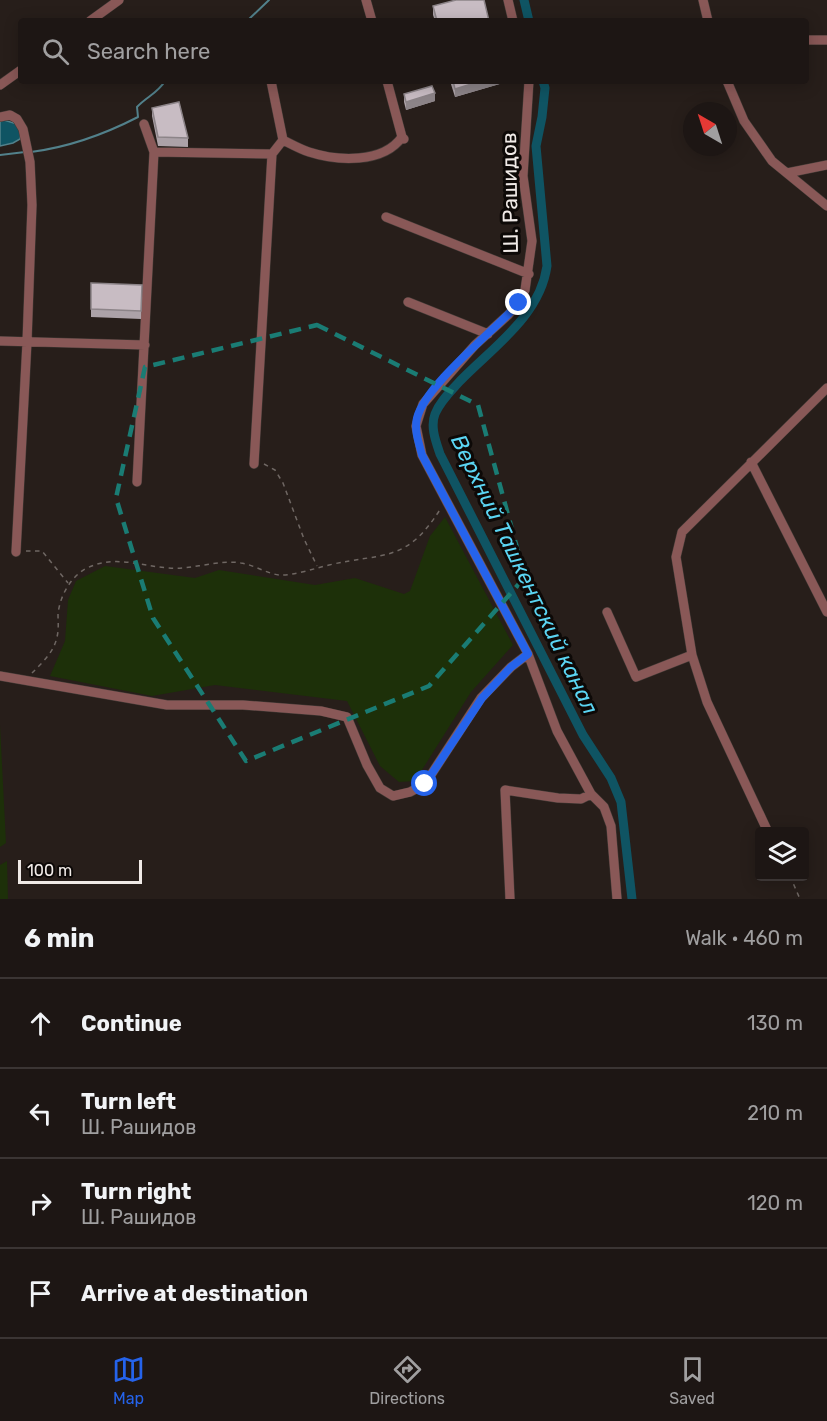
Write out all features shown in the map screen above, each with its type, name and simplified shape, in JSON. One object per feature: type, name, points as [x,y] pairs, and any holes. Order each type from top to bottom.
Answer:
[{"type":"street","points":[[94,18],[119,0]]},
{"type":"street","points":[[366,0],[371,18]]},
{"type":"street","points":[[508,0],[512,18]]},
{"type":"street","points":[[703,0],[707,18]]},
{"type":"street","points":[[809,40],[827,40]]},
{"type":"street","points":[[0,85],[18,72]]},
{"type":"street","points":[[254,464],[272,154],[283,140],[272,84]]},
{"type":"street","points":[[283,140],[310,152],[351,158],[384,152],[403,138],[388,84]]},
{"type":"street","name":"Ш. Рашидов","points":[[529,84],[523,176],[532,241],[525,290],[519,303],[444,379],[423,404],[416,426],[422,455],[528,654],[557,731],[591,794],[604,807],[611,826],[616,899]]},
{"type":"street","points":[[728,84],[744,121],[772,161],[827,206]]},
{"type":"street","points":[[0,117],[10,115],[17,119],[23,129],[30,162],[32,205],[16,552]]},
{"type":"street","points":[[137,482],[154,152],[144,124]]},
{"type":"street","points":[[154,152],[272,154]]},
{"type":"street","points":[[787,173],[827,165]]},
{"type":"street","points":[[386,217],[529,274]]},
{"type":"street","points":[[408,303],[488,334]]},
{"type":"street","points":[[0,341],[145,345]]},
{"type":"street","points":[[766,827],[708,702],[692,655],[676,557],[682,532],[827,388]]},
{"type":"street","points":[[752,462],[827,612]]},
{"type":"street","points":[[607,612],[636,677],[692,655]]},
{"type":"street","points":[[0,676],[166,705],[243,705],[321,711],[347,717],[367,765],[380,788],[393,796],[410,792],[425,784],[482,698],[511,667],[528,654]]},
{"type":"street","points":[[510,899],[505,790],[558,798],[581,799],[591,794]]},
{"type":"path","points":[[254,464],[263,463],[275,470],[318,567]]},
{"type":"path","points":[[24,680],[51,652],[57,637],[58,611],[68,583],[82,571],[99,562],[116,560],[176,568],[218,563],[242,563],[282,576],[400,551],[414,542],[446,501]]},
{"type":"path","points":[[16,552],[42,551],[68,583]]},
{"type":"path","points":[[792,881],[800,899]]},
{"type":"highlighted area","points":[[317,325],[478,405],[525,577],[429,686],[246,761],[153,618],[116,498],[145,367]]},
{"type":"green space","points":[[445,517],[513,645],[471,692],[415,781],[399,782],[380,766],[347,701],[215,685],[152,696],[50,676],[65,641],[68,600],[76,581],[105,566],[195,578],[219,570],[315,585],[355,578],[404,594],[410,591],[430,536]]},
{"type":"green space","points":[[0,725],[6,843],[0,847]]},
{"type":"green space","points":[[7,861],[8,899],[0,899],[0,865]]},
{"type":"water","points":[[0,121],[17,124],[21,133],[20,139],[0,146]]},
{"type":"building","points":[[456,0],[484,0],[488,18],[436,18],[433,6]]},
{"type":"building","points":[[454,84],[471,84],[455,89]]},
{"type":"building","points":[[432,86],[435,93],[406,102],[404,94]]},
{"type":"building","points":[[179,102],[188,138],[158,137],[152,108]]},
{"type":"building","points":[[91,283],[142,285],[141,311],[91,309]]},
{"type":"waterway","points":[[250,18],[269,0]]},
{"type":"waterway","name":"Верхний Ташкентский канал","points":[[524,0],[528,18]]},
{"type":"waterway","points":[[31,152],[86,139],[138,117],[137,107],[163,84]]},
{"type":"waterway","name":"Верхний Ташкентский канал","points":[[544,84],[542,117],[536,146],[547,266],[543,284],[535,300],[513,330],[443,400],[435,414],[433,429],[440,454],[583,735],[611,778],[621,802],[632,899]]},
{"type":"waterway","points":[[0,155],[25,152]]},
{"type":"route","points":[[425,784],[482,698],[511,667],[528,654],[422,455],[416,426],[423,404],[475,345],[519,303]]}]
